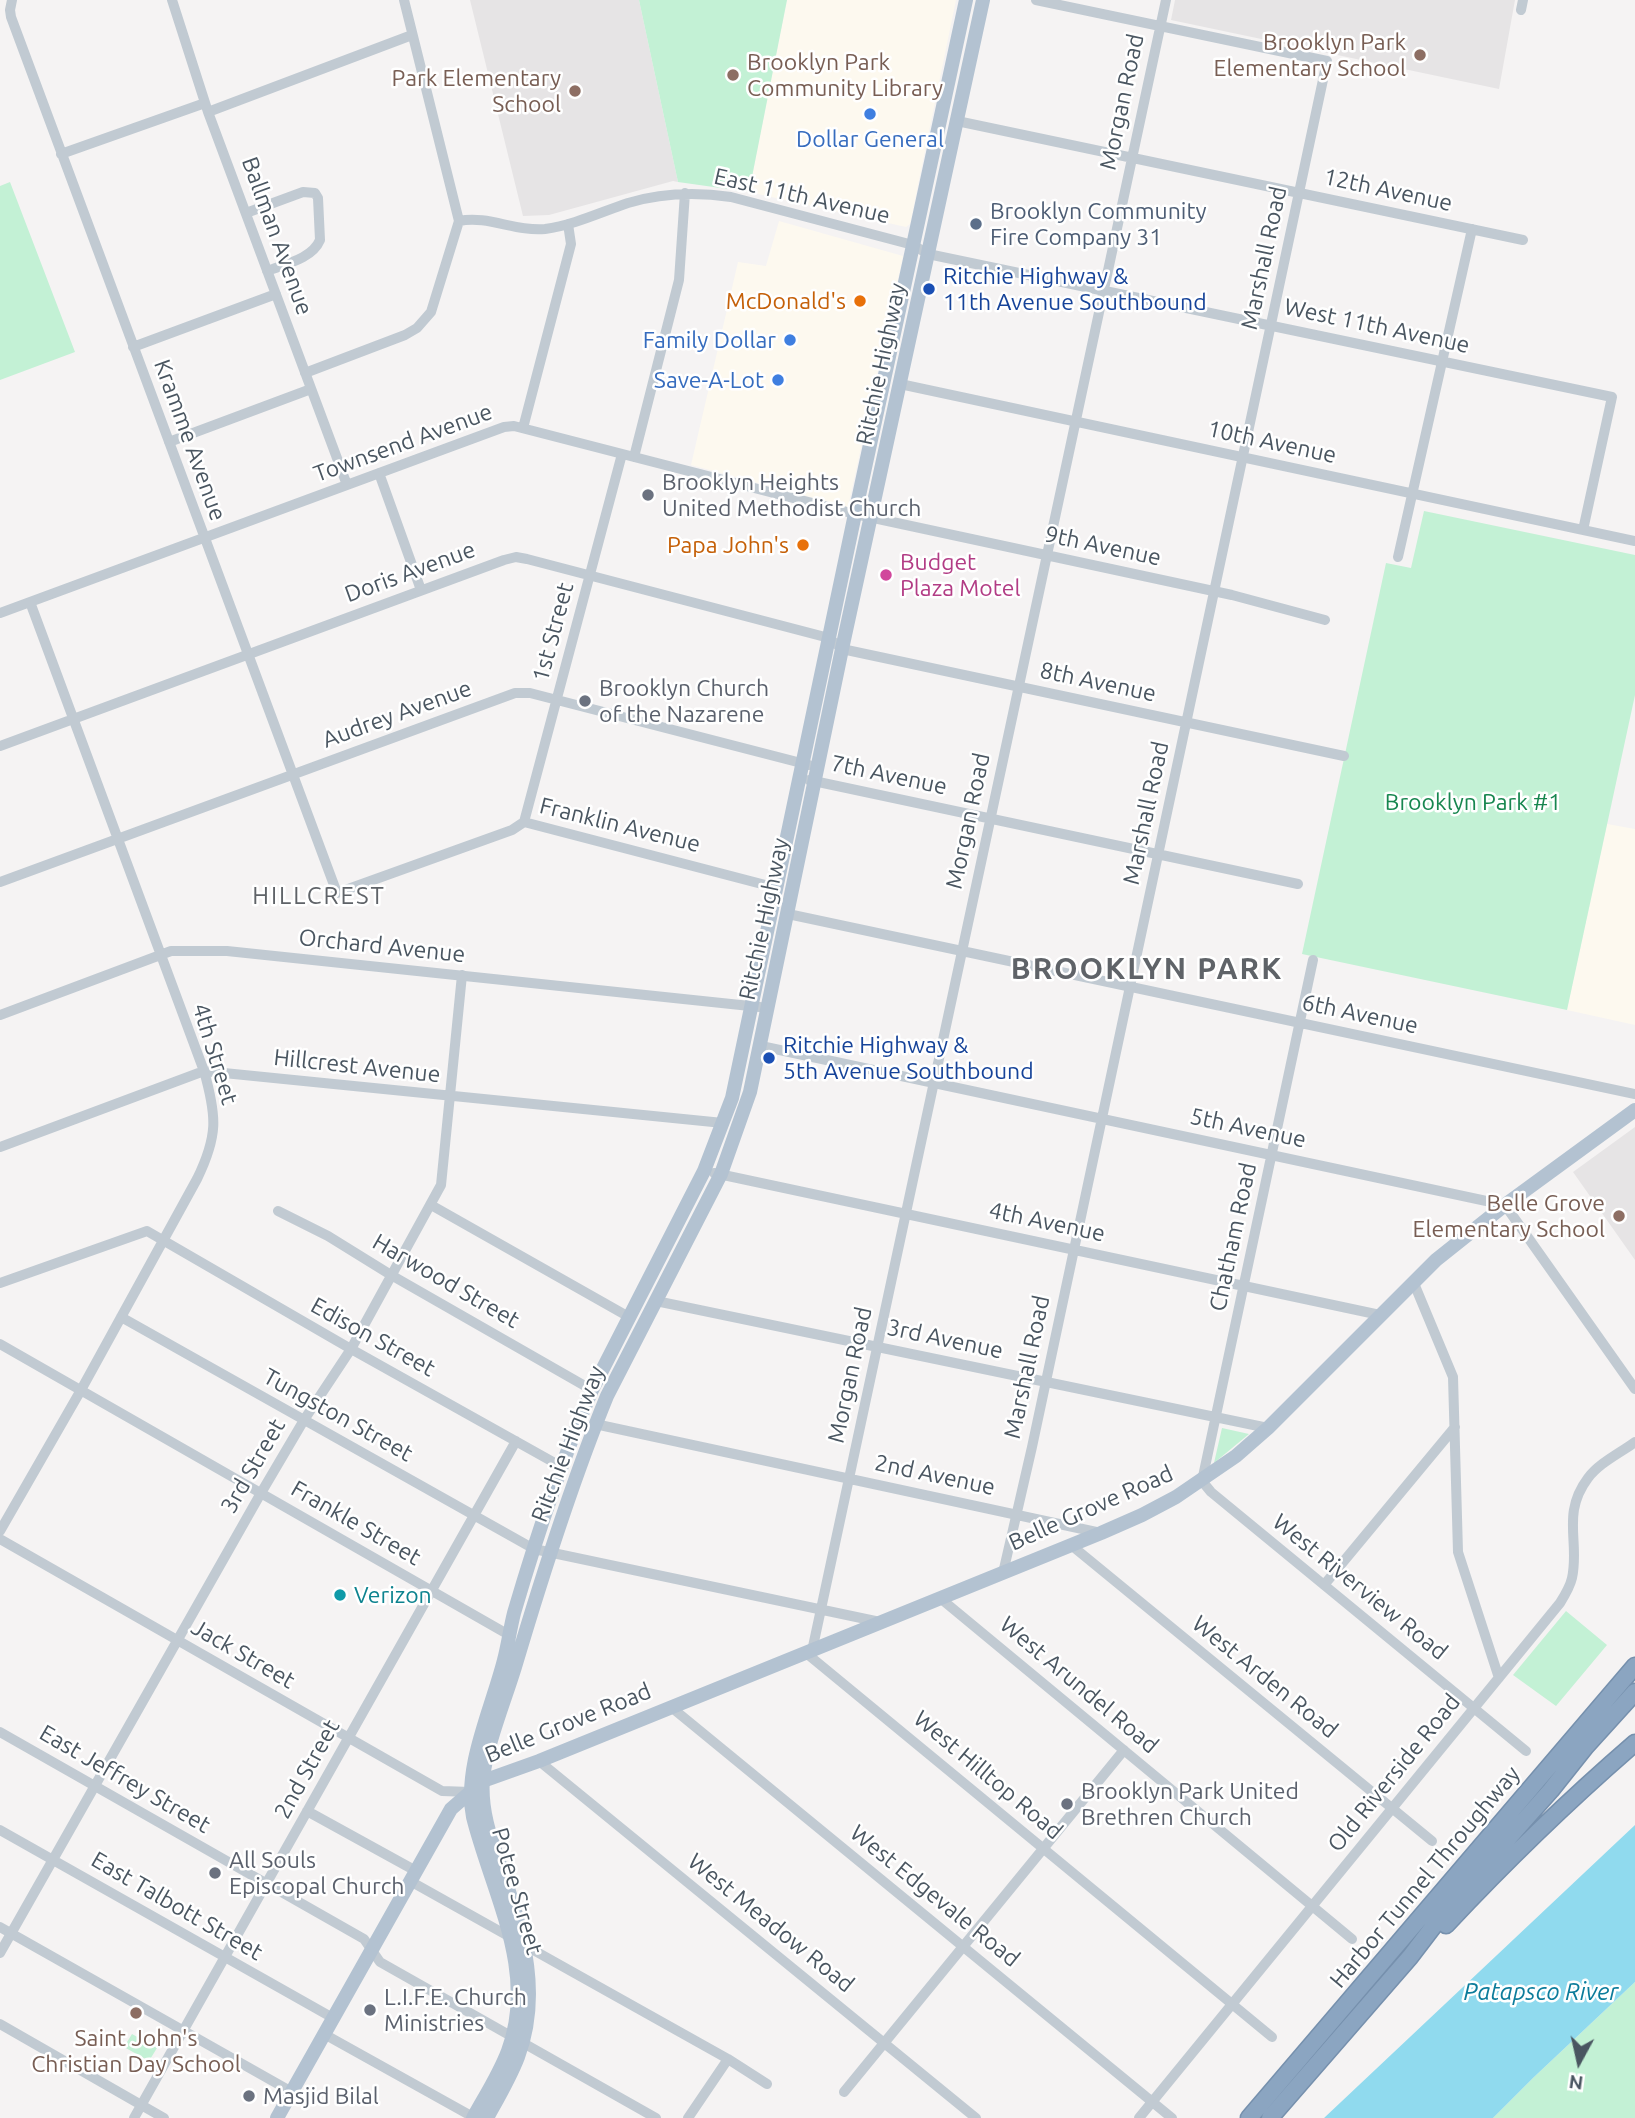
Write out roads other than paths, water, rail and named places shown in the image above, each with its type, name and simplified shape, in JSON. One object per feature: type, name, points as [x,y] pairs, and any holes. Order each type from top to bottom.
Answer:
[{"type":"highway","name":"Harbor Tunnel Throughway","points":[[1249,2118],[1635,1666]]},
{"type":"highway","name":"Harbor Tunnel Throughway","points":[[1270,2118],[1410,1957],[1452,1902],[1635,1692]]},
{"type":"highway","name":"Harbor Tunnel Throughway","points":[[1410,1957],[1436,1936],[1574,1797],[1635,1743]]},
{"type":"main road","name":"Ritchie Highway","points":[[470,1792],[472,1769],[509,1635],[562,1467],[592,1390],[704,1171],[738,1074],[966,0]]},
{"type":"main road","name":"Ritchie Highway","points":[[484,1812],[484,1769],[497,1723],[550,1553],[595,1424],[721,1174],[750,1092],[842,649],[983,0]]},
{"type":"main road","name":"Belle Grove Road","points":[[279,2118],[451,1810],[483,1781],[539,1761],[1142,1515],[1202,1480],[1236,1456],[1268,1428],[1436,1259],[1635,1110]]},
{"type":"main road","name":"Potee Street","points":[[470,1792],[478,1837],[510,1937],[518,1981],[517,2040],[473,2118]]},
{"type":"main road","name":"Potee Street","points":[[484,1812],[525,1945],[529,2005],[506,2082],[487,2118]]},
{"type":"street","name":"Kramme Avenue","points":[[12,0],[11,17],[337,893]]},
{"type":"street","name":"Ballman Avenue","points":[[172,0],[206,108],[347,485]]},
{"type":"street","points":[[305,373],[417,328],[431,312],[459,221],[404,0]]},
{"type":"street","points":[[1036,0],[1160,26]]},
{"type":"street","name":"Morgan Road","points":[[809,1652],[821,1610],[878,1347],[1166,0]]},
{"type":"street","name":"Marshall Road","points":[[1003,1573],[1327,61],[1160,26]]},
{"type":"street","points":[[61,154],[206,108],[412,35]]},
{"type":"street","name":"12th Avenue","points":[[957,121],[1523,240]]},
{"type":"street","points":[[246,213],[303,192],[315,193],[318,198],[320,240],[317,246],[307,255],[267,271]]},
{"type":"street","points":[[634,457],[679,280],[685,193]]},
{"type":"street","name":"East 11th Avenue","points":[[459,221],[486,220],[535,229],[568,224],[631,202],[685,193],[731,197],[914,245],[928,254]]},
{"type":"street","points":[[523,428],[571,244],[568,224]]},
{"type":"street","points":[[1398,557],[1472,229]]},
{"type":"street","name":"West 11th Avenue","points":[[928,254],[1612,397],[1583,530]]},
{"type":"street","points":[[133,347],[276,294]]},
{"type":"street","name":"10th Avenue","points":[[900,384],[1635,541]]},
{"type":"street","points":[[169,442],[311,389]]},
{"type":"street","name":"Townsend Avenue","points":[[0,613],[504,427],[523,428],[871,517]]},
{"type":"street","name":"1st Street","points":[[524,822],[622,454]]},
{"type":"street","points":[[379,473],[421,590]]},
{"type":"street","name":"9th Avenue","points":[[871,517],[1249,599],[1325,620]]},
{"type":"street","name":"Doris Avenue","points":[[0,746],[516,557],[829,638],[842,649]]},
{"type":"street","name":"4th Street","points":[[0,1531],[164,1240],[207,1158],[212,1144],[214,1113],[204,1072],[30,602]]},
{"type":"street","name":"8th Avenue","points":[[842,649],[1345,756]]},
{"type":"street","name":"Audrey Avenue","points":[[0,882],[509,695],[522,693],[556,700],[817,774]]},
{"type":"street","name":"7th Avenue","points":[[817,774],[990,818],[1298,884]]},
{"type":"street","name":"Franklin Avenue","points":[[337,893],[512,830],[524,822],[777,888]]},
{"type":"street","name":"6th Avenue","points":[[788,914],[1635,1094]]},
{"type":"street","name":"Orchard Avenue","points":[[0,1015],[171,951],[227,951],[769,1008]]},
{"type":"street","name":"Chatham Road","points":[[1202,1480],[1313,960]]},
{"type":"street","name":"3rd Street","points":[[0,1953],[261,1493],[304,1420],[351,1349],[441,1185],[462,975]]},
{"type":"street","name":"5th Avenue","points":[[761,1046],[1505,1205]]},
{"type":"street","name":"Hillcrest Avenue","points":[[0,1147],[204,1072],[723,1123]]},
{"type":"street","name":"4th Avenue","points":[[704,1171],[1380,1315]]},
{"type":"street","points":[[431,1205],[629,1317]]},
{"type":"street","points":[[1505,1205],[1635,1389]]},
{"type":"street","name":"Harwood Street","points":[[278,1211],[328,1236],[592,1390]]},
{"type":"street","points":[[0,1283],[147,1231],[164,1240]]},
{"type":"street","name":"Edison Street","points":[[164,1240],[562,1467]]},
{"type":"street","points":[[1413,1281],[1453,1377],[1458,1552],[1499,1678]]},
{"type":"street","name":"3rd Avenue","points":[[656,1301],[1268,1428]]},
{"type":"street","name":"Tungston Street","points":[[121,1317],[534,1549],[880,1622]]},
{"type":"street","name":"Frankle Street","points":[[0,1344],[509,1635]]},
{"type":"street","name":"2nd Avenue","points":[[595,1424],[1101,1533]]},
{"type":"street","points":[[1324,1585],[1455,1427]]},
{"type":"street","name":"2nd Street","points":[[134,2118],[516,1441]]},
{"type":"street","name":"Old Riverside Road","points":[[1139,2118],[1560,1603],[1567,1592],[1573,1571],[1574,1507],[1587,1478],[1635,1442]]},
{"type":"street","name":"West Riverview Road","points":[[1202,1480],[1210,1492],[1526,1751]]},
{"type":"street","name":"Jack Street","points":[[0,1539],[442,1791],[470,1792]]},
{"type":"street","name":"West Arden Road","points":[[1071,1545],[1432,1841]]},
{"type":"street","name":"West Arundel Road","points":[[940,1598],[1352,1939]]},
{"type":"street","name":"West Hilltop Road","points":[[809,1652],[1272,2037]]},
{"type":"street","name":"West Edgevale Road","points":[[671,1707],[1172,2118]]},
{"type":"street","name":"East Jeffrey Street","points":[[0,1732],[364,1939],[384,1965],[656,2118]]},
{"type":"street","points":[[844,2092],[1124,1750]]},
{"type":"street","name":"West Meadow Road","points":[[539,1761],[976,2118]]},
{"type":"street","points":[[307,1811],[510,1937],[729,2059],[767,2084]]},
{"type":"street","name":"East Talbott Street","points":[[0,1830],[333,2018]]},
{"type":"street","points":[[0,1927],[292,2092]]},
{"type":"street","points":[[0,2024],[164,2118]]},
{"type":"street","points":[[324,2034],[473,2118]]},
{"type":"street","points":[[688,2118],[729,2059]]},
{"type":"water","name":"Patapsco River","points":[[1635,1825],[1635,1982],[1493,2118],[1324,2118]]},
{"type":"place","name":"Brooklyn Park Elementary School","points":[[1420,55]]},
{"type":"place","name":"Brooklyn Park Community Library","points":[[733,75]]},
{"type":"place","name":"Park Elementary School","points":[[575,91]]},
{"type":"place","name":"Dollar General","points":[[870,114]]},
{"type":"place","name":"Brooklyn Community Fire Company 31","points":[[976,224]]},
{"type":"place","name":"Ritchie Highway & 11th Avenue Southbound","points":[[929,289]]},
{"type":"place","name":"McDonald's","points":[[860,301]]},
{"type":"place","name":"Family Dollar","points":[[790,340]]},
{"type":"place","name":"Save-A-Lot","points":[[778,380]]},
{"type":"place","name":"Brooklyn Heights United Methodist Church","points":[[648,495]]},
{"type":"place","name":"Papa John's","points":[[803,545]]},
{"type":"place","name":"Budget Plaza Motel","points":[[886,575]]},
{"type":"place","name":"Brooklyn Church of the Nazarene","points":[[585,701]]},
{"type":"place","name":"Ritchie Highway & 5th Avenue Southbound","points":[[769,1058]]},
{"type":"place","name":"Belle Grove Elementary School","points":[[1619,1216]]},
{"type":"place","name":"Verizon","points":[[340,1595]]},
{"type":"place","name":"Brooklyn Park United Brethren Church","points":[[1067,1804]]},
{"type":"place","name":"All Souls Episcopal Church","points":[[215,1873]]},
{"type":"place","name":"L.I.F.E. Church Ministries","points":[[370,2010]]},
{"type":"place","name":"Saint John's Christian Day School","points":[[136,2013]]},
{"type":"place","name":"Masjid Bilal","points":[[249,2096]]},
{"type":"district","name":"HILLCREST","points":[[319,896]]},
{"type":"district","name":"BROOKLYN PARK","points":[[1147,969]]},
{"type":"park label","name":"Brooklyn Park #1","points":[[1473,802]]}]
